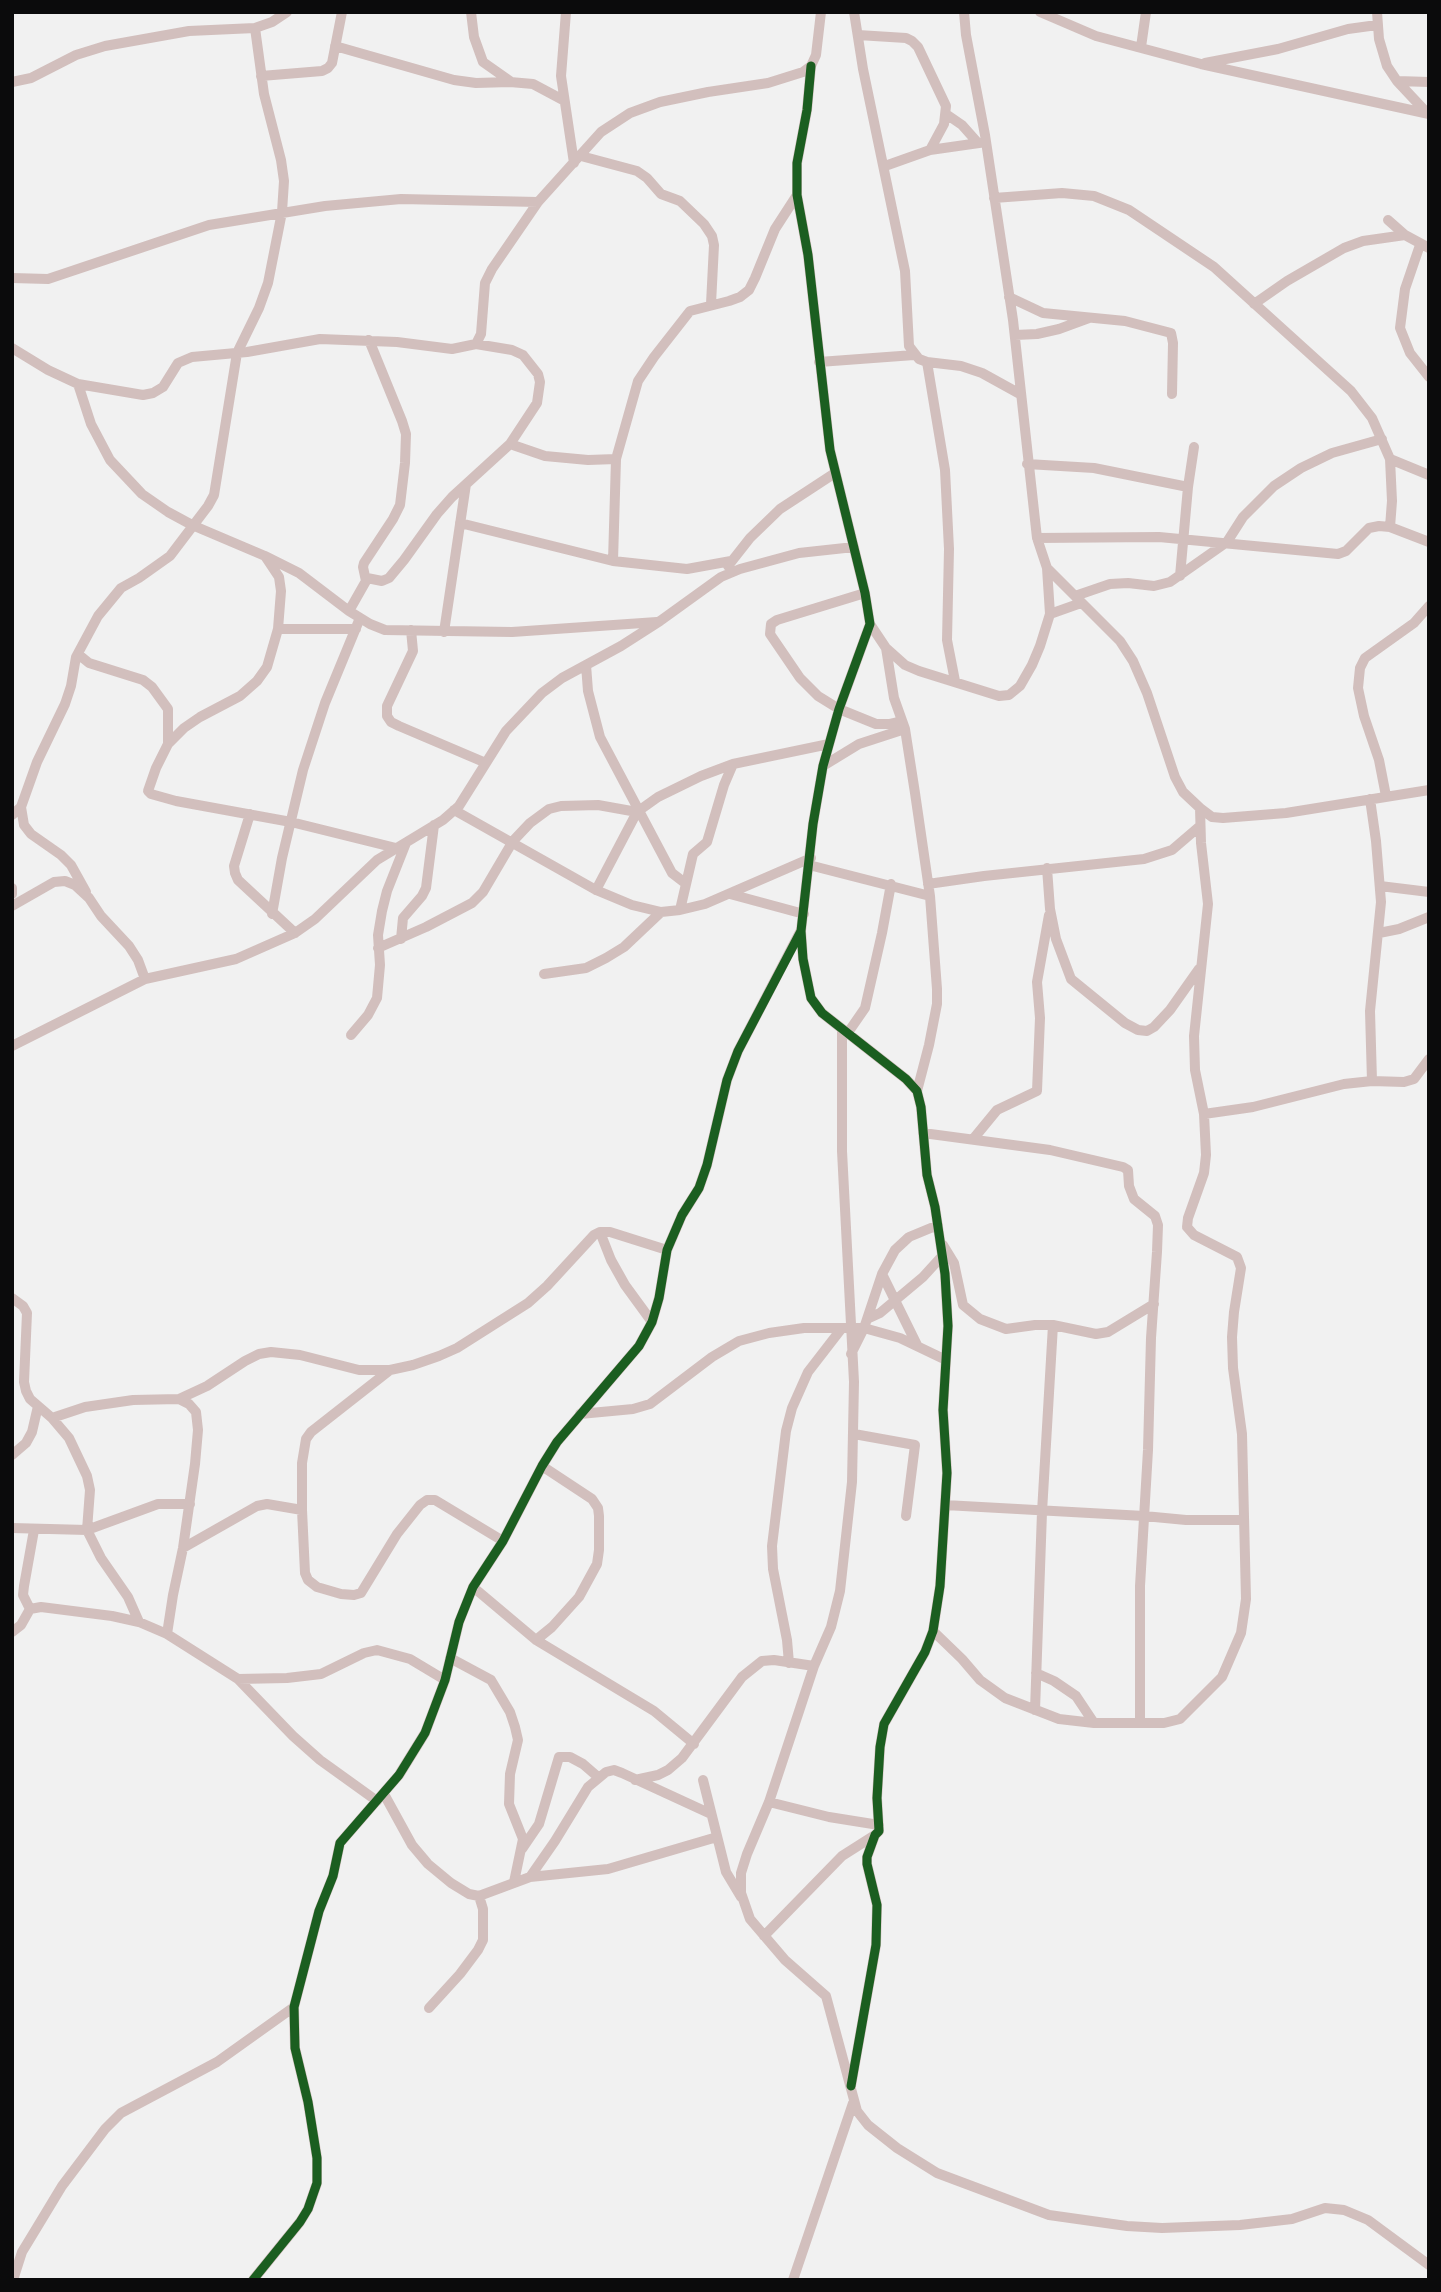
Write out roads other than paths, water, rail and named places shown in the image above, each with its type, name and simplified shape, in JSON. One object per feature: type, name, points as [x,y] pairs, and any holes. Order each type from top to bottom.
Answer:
[{"type":"street","points":[[12,82],[31,78],[76,55],[105,46],[189,31],[255,28],[272,22],[287,12]]},
{"type":"street","points":[[261,76],[322,71],[328,68],[332,63],[342,12]]},
{"type":"street","points":[[471,12],[474,37],[483,62],[510,82]]},
{"type":"street","points":[[566,12],[561,76],[563,100],[577,160]]},
{"type":"street","points":[[821,12],[797,163],[797,195],[835,473],[865,593],[870,624],[894,657],[912,668],[999,696],[1015,692],[1032,665],[1050,614],[1047,568],[1037,538],[1027,464],[1015,334],[994,198],[982,143],[964,12]]},
{"type":"street","points":[[854,12],[870,105],[905,271],[907,338],[914,355]]},
{"type":"street","points":[[1040,12],[1096,36],[1201,64],[1428,113]]},
{"type":"street","points":[[1377,12],[1382,55],[1387,66],[1397,81],[1428,113]]},
{"type":"street","points":[[1141,47],[1144,13]]},
{"type":"street","points":[[1201,64],[1278,49],[1348,29],[1377,24]]},
{"type":"street","points":[[12,815],[21,807],[37,762],[68,695],[78,653],[107,603],[121,588],[170,556],[214,495],[237,353],[268,283],[282,212],[284,181],[261,76],[255,28]]},
{"type":"street","points":[[858,35],[891,35],[912,41],[918,47],[946,106],[944,124],[930,150]]},
{"type":"street","points":[[335,46],[454,80],[533,84],[563,100]]},
{"type":"street","points":[[476,344],[481,334],[485,283],[538,202],[601,132],[630,113],[660,102],[768,83],[795,75],[811,66]]},
{"type":"street","points":[[1397,81],[1429,82]]},
{"type":"street","points":[[946,114],[982,143]]},
{"type":"street","points":[[885,166],[930,150],[982,143]]},
{"type":"street","points":[[577,160],[637,171],[661,194],[680,201],[704,223],[714,245],[711,304]]},
{"type":"street","points":[[994,198],[1062,193],[1094,196],[1129,210],[1214,267],[1351,391],[1371,418],[1390,459],[1390,527]]},
{"type":"street","points":[[613,561],[616,458],[634,392],[643,372],[690,311],[729,301],[749,290],[784,211],[797,195]]},
{"type":"street","points":[[12,278],[48,279],[209,225],[282,212],[361,201],[401,199],[538,202]]},
{"type":"street","points":[[1388,220],[1405,235],[1425,246],[1405,289],[1400,328],[1410,353],[1429,377]]},
{"type":"street","points":[[1254,304],[1287,281],[1345,248],[1363,241],[1405,235]]},
{"type":"street","points":[[1009,298],[1043,313],[1125,321],[1171,333],[1172,394]]},
{"type":"street","points":[[1015,334],[1059,330],[1089,318]]},
{"type":"street","points":[[12,348],[78,384],[148,394],[163,387],[178,363],[185,359],[320,340],[369,340],[452,349],[476,344],[523,355],[538,374],[540,382],[537,403],[510,444],[437,514],[388,578],[382,581],[367,578]]},
{"type":"street","points":[[349,611],[367,578],[364,563],[400,505],[406,448],[406,434],[399,411],[369,340]]},
{"type":"street","points":[[819,362],[914,355],[927,362],[961,366],[982,373],[1020,394]]},
{"type":"street","points":[[927,362],[945,470],[949,549],[947,640],[955,681]]},
{"type":"street","points":[[78,384],[91,424],[110,460],[142,494],[192,525],[299,573],[349,611],[385,630],[512,632],[660,621]]},
{"type":"street","points":[[1050,614],[1110,584],[1154,586],[1170,582],[1227,542],[1255,503],[1292,474],[1332,453],[1382,439]]},
{"type":"street","points":[[510,444],[545,456],[588,460],[616,458]]},
{"type":"street","points":[[1180,576],[1194,447]]},
{"type":"street","points":[[1390,459],[1429,475]]},
{"type":"street","points":[[1027,464],[1094,468],[1188,487]]},
{"type":"street","points":[[721,577],[750,538],[780,509],[835,473]]},
{"type":"street","points":[[444,632],[466,484]]},
{"type":"street","points":[[460,523],[613,561],[687,569],[732,561]]},
{"type":"street","points":[[1037,538],[1159,537],[1338,554],[1346,551],[1368,528],[1379,526],[1390,527],[1429,542]]},
{"type":"street","points":[[12,1046],[145,979],[236,959],[295,933],[315,919],[377,859],[434,825],[459,806],[506,731],[542,693],[562,678],[621,646],[721,577],[799,553],[854,547]]},
{"type":"street","points":[[265,556],[279,577],[281,591],[278,629],[267,667],[257,681],[240,696],[184,728],[168,744],[150,783],[149,792],[176,801],[292,821],[396,848]]},
{"type":"street","points":[[1047,568],[1120,641],[1133,661],[1147,693],[1175,777],[1183,792],[1212,817],[1286,813],[1429,790]]},
{"type":"street","points":[[865,593],[778,620],[771,624],[770,634],[800,678],[818,695],[839,709],[876,724],[904,725]]},
{"type":"street","points":[[1386,796],[1379,760],[1358,688],[1360,668],[1365,658],[1414,623],[1429,606]]},
{"type":"street","points":[[272,914],[282,858],[313,737],[360,618]]},
{"type":"street","points":[[253,2280],[300,2222],[317,2183],[317,2158],[309,2102],[295,2048],[294,2007],[319,1911],[333,1876],[340,1843],[381,1797],[425,1733],[445,1680],[459,1622],[474,1587],[503,1541],[542,1466],[557,1442],[639,1346],[652,1322],[667,1250],[682,1215],[699,1188],[727,1080],[738,1051],[800,931],[813,824],[828,744],[870,624]]},
{"type":"street","points":[[278,629],[356,629]]},
{"type":"street","points":[[411,630],[413,651],[387,706],[387,716],[391,722],[486,763]]},
{"type":"street","points":[[851,2086],[876,1945],[877,1905],[867,1857],[877,1830],[877,1771],[884,1724],[926,1652],[933,1631],[940,1586],[947,1473],[943,1410],[948,1326],[943,1255],[927,1175],[917,1091],[937,1004],[930,896],[904,725],[894,698],[886,648]]},
{"type":"street","points":[[78,653],[89,663],[143,680],[152,687],[168,709],[168,744]]},
{"type":"street","points":[[586,665],[587,691],[600,737],[671,873],[685,883]]},
{"type":"street","points":[[823,766],[859,744],[904,725]]},
{"type":"street","points":[[596,890],[638,811],[675,788],[733,764],[828,744]]},
{"type":"street","points":[[680,910],[693,854],[707,842],[733,764]]},
{"type":"street","points":[[1370,799],[1380,886],[1370,1011],[1372,1081]]},
{"type":"street","points":[[378,948],[472,903],[483,892],[513,841],[539,815],[561,806],[598,805],[638,811]]},
{"type":"street","points":[[21,807],[24,825],[31,834],[71,865],[100,916],[129,946],[145,979]]},
{"type":"street","points":[[933,1631],[991,1690],[1005,1698],[1059,1719],[1094,1723],[1164,1723],[1180,1719],[1222,1677],[1241,1633],[1245,1616],[1242,1434],[1233,1368],[1232,1337],[1241,1268],[1237,1257],[1194,1235],[1187,1227],[1204,1173],[1206,1155],[1203,1114],[1195,1070],[1194,1036],[1208,905],[1200,808]]},
{"type":"street","points":[[454,810],[596,890],[632,905],[661,912],[705,904],[810,862],[930,896]]},
{"type":"street","points":[[250,814],[234,866],[235,873],[238,880],[295,933]]},
{"type":"street","points":[[401,939],[403,918],[426,888],[434,825]]},
{"type":"street","points":[[928,884],[1047,868],[1144,859],[1172,850],[1200,826]]},
{"type":"street","points":[[351,1035],[368,1015],[377,998],[380,965],[378,935],[387,891],[406,842]]},
{"type":"street","points":[[1047,868],[1050,909],[1056,939],[1072,979],[1138,1030],[1147,1031],[1154,1027],[1170,1010],[1202,965]]},
{"type":"street","points":[[12,906],[54,883],[65,881],[75,885],[89,898]]},
{"type":"street","points":[[793,2280],[853,2103],[851,2086],[826,1996],[785,1960],[750,1919],[741,1893],[741,1873],[769,1802],[814,1666],[831,1627],[840,1591],[852,1482],[854,1434],[851,1355],[846,1328],[842,1151],[845,1032],[865,1008],[891,884]]},
{"type":"street","points":[[1380,886],[1429,892]]},
{"type":"street","points":[[12,888],[12,894]]},
{"type":"street","points":[[729,894],[804,914]]},
{"type":"street","points":[[974,1138],[997,1110],[1037,1091],[1040,1018],[1037,982],[1050,909]]},
{"type":"street","points":[[544,974],[586,968],[606,958],[624,947],[661,912]]},
{"type":"street","points":[[1378,933],[1399,929],[1429,917]]},
{"type":"street","points":[[800,931],[811,998],[822,1013],[906,1079],[917,1091]]},
{"type":"street","points":[[1203,1114],[1253,1107],[1320,1089],[1372,1081],[1404,1082],[1414,1079],[1429,1059]]},
{"type":"street","points":[[923,1133],[1050,1150],[1128,1170],[1134,1199],[1155,1216],[1158,1225],[1138,1648],[1140,1723]]},
{"type":"street","points":[[851,1355],[866,1324],[889,1259],[901,1242],[938,1225]]},
{"type":"street","points":[[52,1418],[110,1402],[179,1399],[207,1386],[245,1361],[271,1352],[292,1353],[359,1370],[390,1370],[413,1365],[457,1348],[506,1318],[547,1286],[594,1235],[600,1232],[610,1232],[667,1250]]},
{"type":"street","points":[[600,1232],[625,1285],[652,1322]]},
{"type":"street","points":[[941,1242],[954,1263],[963,1305],[993,1325],[1006,1329],[1053,1325],[1096,1334],[1108,1332],[1154,1304]]},
{"type":"street","points":[[580,1414],[634,1409],[650,1404],[712,1357],[739,1341],[804,1328],[846,1328],[866,1324],[923,1277],[943,1255]]},
{"type":"street","points":[[882,1274],[917,1345]]},
{"type":"street","points":[[12,1298],[23,1306],[27,1313],[24,1382],[30,1399],[52,1418],[69,1438],[87,1476],[90,1490],[87,1530],[101,1558],[128,1597],[139,1622]]},
{"type":"street","points":[[866,1324],[946,1360]]},
{"type":"street","points":[[1035,1710],[1042,1512],[1053,1325]]},
{"type":"street","points":[[789,1663],[773,1569],[772,1546],[786,1431],[792,1408],[808,1372],[846,1328]]},
{"type":"street","points":[[390,1370],[330,1416],[306,1440],[302,1463],[302,1510],[307,1580],[317,1587],[341,1594],[361,1593],[397,1534],[427,1500],[435,1500],[503,1541]]},
{"type":"street","points":[[167,1634],[190,1504],[198,1430],[196,1412],[189,1404],[179,1399]]},
{"type":"street","points":[[12,1455],[26,1443],[32,1432],[38,1406]]},
{"type":"street","points":[[854,1434],[915,1445],[906,1516]]},
{"type":"street","points":[[536,1640],[552,1627],[579,1597],[597,1564],[599,1550],[599,1516],[592,1499],[542,1466]]},
{"type":"street","points":[[12,1528],[87,1530],[158,1504],[190,1504]]},
{"type":"street","points":[[183,1548],[257,1506],[267,1504],[302,1510]]},
{"type":"street","points":[[945,1505],[1186,1520],[1243,1520]]},
{"type":"street","points":[[30,1609],[23,1595],[34,1530]]},
{"type":"street","points":[[474,1587],[536,1640],[654,1711],[694,1744]]},
{"type":"street","points":[[12,1632],[21,1625],[30,1609],[36,1607],[112,1616],[139,1622],[167,1634],[238,1679],[311,1752],[381,1797],[412,1845],[428,1864],[469,1894],[479,1896],[530,1877],[608,1869],[718,1837]]},
{"type":"street","points":[[238,1679],[321,1674],[364,1653],[377,1650],[411,1658],[445,1680]]},
{"type":"street","points":[[450,1658],[491,1680],[510,1712],[518,1740],[510,1774],[509,1804],[522,1832],[522,1849],[514,1882]]},
{"type":"street","points":[[634,1780],[668,1770],[694,1744],[752,1667],[762,1661],[814,1666]]},
{"type":"street","points":[[1036,1673],[1076,1696],[1094,1723]]},
{"type":"street","points":[[522,1849],[539,1824],[559,1757],[570,1756],[598,1777]]},
{"type":"street","points":[[530,1877],[566,1825],[584,1793],[606,1772],[614,1770],[711,1814]]},
{"type":"street","points":[[703,1780],[726,1872],[743,1900]]},
{"type":"street","points":[[769,1802],[877,1830]]},
{"type":"street","points":[[764,1936],[842,1856],[877,1830]]},
{"type":"street","points":[[429,2008],[478,1950],[483,1940],[483,1909],[479,1896]]},
{"type":"street","points":[[13,2280],[29,2240],[62,2186],[104,2129],[121,2113],[217,2062],[294,2007]]},
{"type":"street","points":[[853,2103],[868,2124],[923,2166],[971,2188],[1049,2215],[1162,2228],[1268,2223],[1292,2219],[1325,2208],[1344,2210],[1368,2220],[1429,2265]]}]
